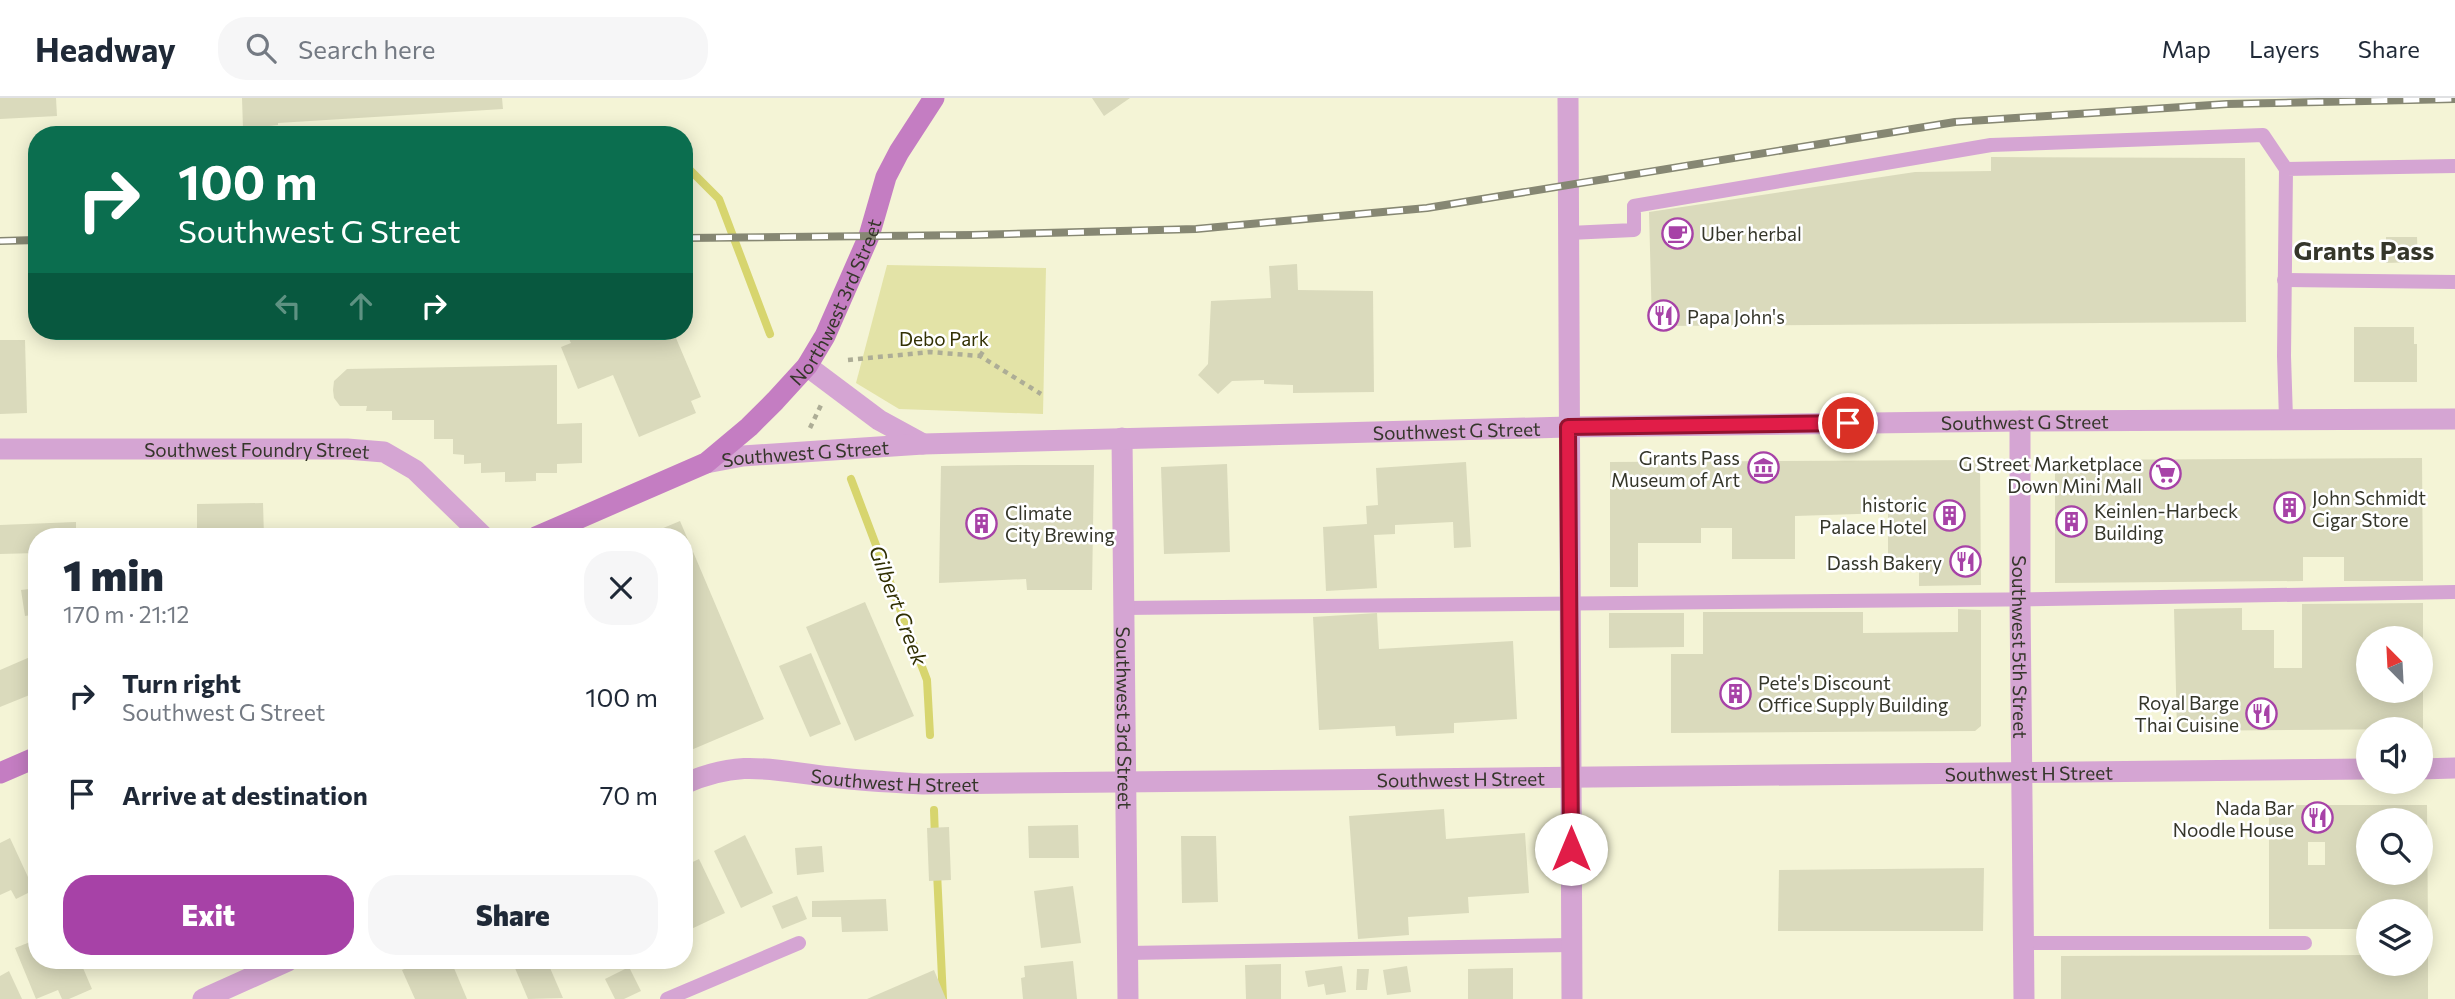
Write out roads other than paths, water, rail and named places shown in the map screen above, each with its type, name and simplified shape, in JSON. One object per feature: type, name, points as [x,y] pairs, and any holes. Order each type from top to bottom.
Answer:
[{"type":"main road","name":"Northwest 3rd Street","points":[[706,463],[749,427],[807,366],[825,337],[869,236],[886,177],[932,103]]},
{"type":"main road","name":"Southwest G Street","points":[[557,528],[706,463]]},
{"type":"main road","points":[[0,773],[28,761]]},
{"type":"street","points":[[1568,98],[1572,999]]},
{"type":"street","name":"Southwest G Street","points":[[807,366],[879,420],[923,444]]},
{"type":"street","name":"Southwest G Street","points":[[706,463],[743,456],[923,444],[1122,438],[1568,427],[2455,419]]},
{"type":"street","name":"Southwest 5th Street","points":[[2020,421],[2024,999]]},
{"type":"street","name":"Southwest 3rd Street","points":[[1122,438],[1128,999]]},
{"type":"street","name":"Southwest Foundry Street","points":[[0,449],[347,449],[384,452],[415,470],[475,528]]},
{"type":"street","name":"Southwest H Street","points":[[693,781],[727,770],[751,767],[777,768],[853,780],[923,783],[2356,769]]},
{"type":"street","points":[[2433,769],[2455,768]]},
{"type":"street","points":[[203,999],[270,969]]},
{"type":"lane","points":[[1569,233],[1634,230],[1634,205],[1991,145],[2263,135],[2286,169],[2286,419]]},
{"type":"lane","points":[[2286,169],[2455,166]]},
{"type":"lane","points":[[2284,280],[2455,282]]},
{"type":"lane","points":[[1123,608],[2020,600],[2455,592]]},
{"type":"lane","points":[[667,999],[799,943]]},
{"type":"lane","points":[[2024,943],[2305,943]]},
{"type":"lane","points":[[1128,953],[1571,946]]},
{"type":"waterway","name":"Gilbert Creek","points":[[693,173],[719,199],[770,334]]},
{"type":"waterway","name":"Gilbert Creek","points":[[851,479],[927,680],[930,735]]},
{"type":"waterway","name":"Gilbert Creek","points":[[934,810],[935,838]]},
{"type":"waterway","name":"Gilbert Creek","points":[[937,872],[943,999]]},
{"type":"railway","points":[[693,238],[1196,229],[1427,208],[1955,122],[2227,104],[2455,99]]},
{"type":"railway","points":[[0,241],[28,240]]},
{"type":"place","name":"Uber herbal","points":[[1678,233]]},
{"type":"place","name":"Papa John's","points":[[1664,316]]},
{"type":"place","name":"Grants Pass Museum of Art","points":[[1763,468]]},
{"type":"place","name":"G Street Marketplace Down Mini Mall","points":[[2165,474]]},
{"type":"place","name":"John Schmidt Cigar Store","points":[[2289,508]]},
{"type":"place","name":"historic Palace Hotel","points":[[1950,515]]},
{"type":"place","name":"Keinlen-Harbeck Building","points":[[2071,521]]},
{"type":"place","name":"Climate City Brewing","points":[[982,523]]},
{"type":"place","name":"Dassh Bakery","points":[[1965,562]]},
{"type":"place","name":"Pete's Discount Office Supply Building","points":[[1735,693]]},
{"type":"place","name":"Royal Barge Thai Cuisine","points":[[2262,713]]},
{"type":"place","name":"Nada Bar Noodle House","points":[[2317,818]]},
{"type":"district","name":"Grants Pass","points":[[2364,249]]},
{"type":"park label","name":"Debo Park","points":[[944,338]]}]
